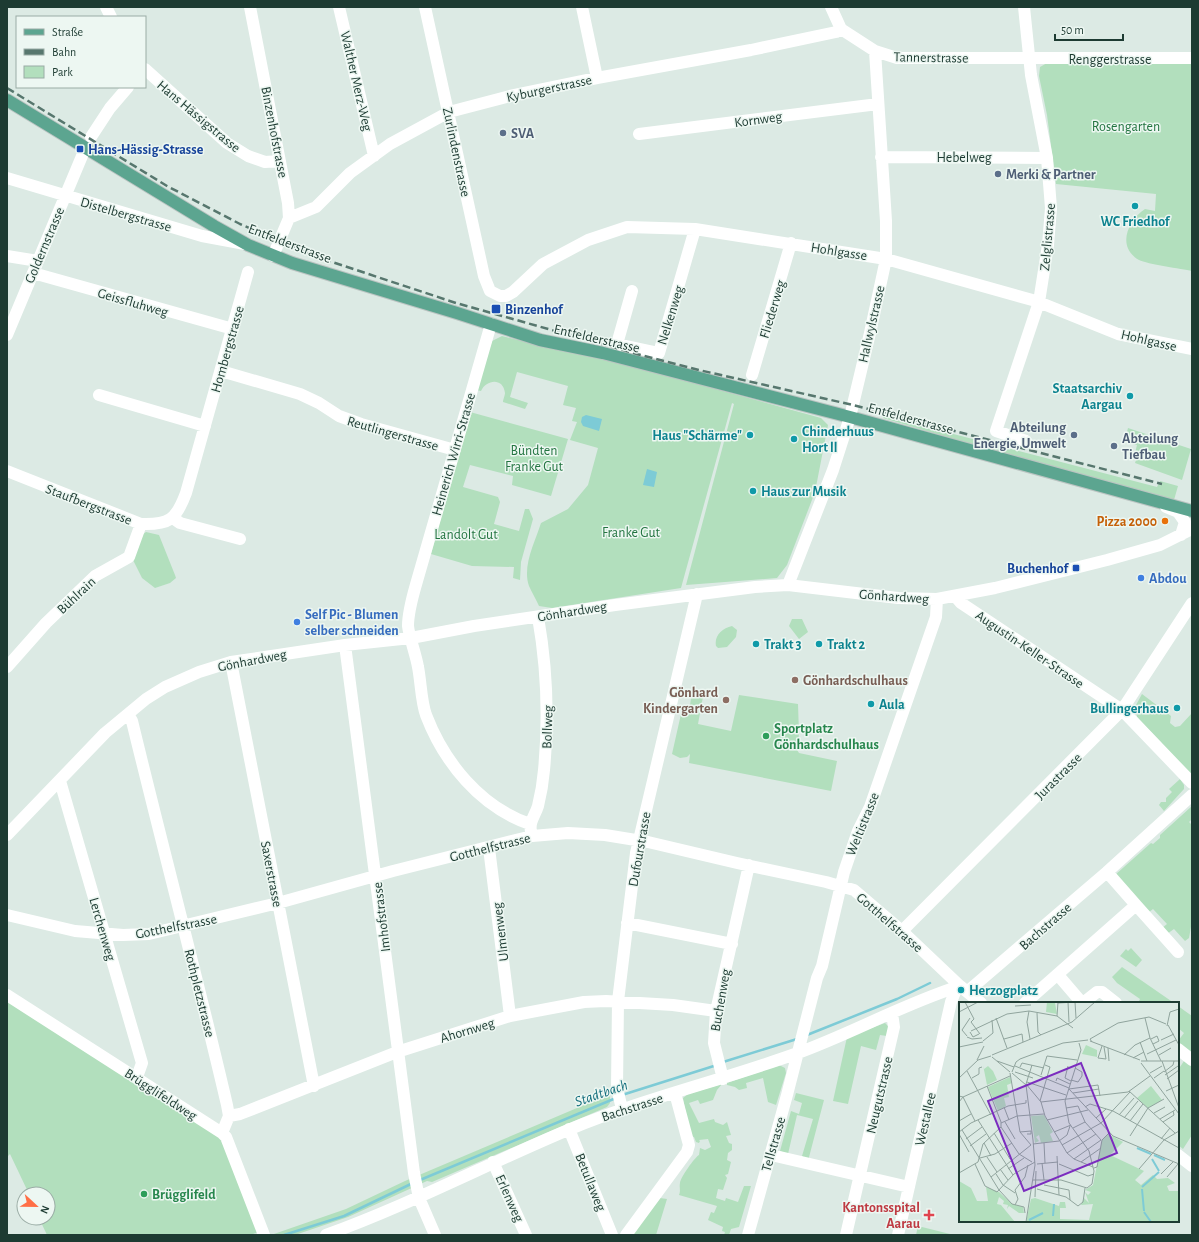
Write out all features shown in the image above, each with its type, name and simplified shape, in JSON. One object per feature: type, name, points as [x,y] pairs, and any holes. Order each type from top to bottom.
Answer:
[{"type":"main road","name":"Entfelderstrasse","points":[[7,100],[184,208],[247,244],[273,256],[332,276],[540,340],[602,353],[850,417],[1192,511]]},
{"type":"street","points":[[106,7],[110,16]]},
{"type":"street","name":"Binzenhofstrasse","points":[[250,7],[288,203],[288,218],[273,256]]},
{"type":"street","name":"Walther Merz-Weg","points":[[340,7],[374,156]]},
{"type":"street","name":"Zurlindenstrasse","points":[[425,7],[486,286],[494,294]]},
{"type":"street","points":[[582,7],[597,78]]},
{"type":"street","points":[[831,7],[841,29]]},
{"type":"street","name":"Zelglistrasse","points":[[1024,7],[1031,75],[1047,158],[1051,208],[1048,245],[1039,302],[996,431],[1026,441]]},
{"type":"street","name":"Kyburgerstrasse","points":[[288,218],[316,207],[350,173],[390,144],[449,112],[510,96],[597,78],[751,50],[836,32],[841,29]]},
{"type":"street","name":"Tannerstrasse","points":[[841,29],[875,52],[897,58],[1029,57]]},
{"type":"street","name":"Hallwylstrasse","points":[[788,585],[833,470],[850,417],[886,259],[886,221],[875,52]]},
{"type":"street","name":"Renggerstrasse","points":[[1029,57],[1035,59],[1192,58]]},
{"type":"street","name":"Hans Hässigstrasse","points":[[146,71],[227,143],[248,156],[266,162],[280,161]]},
{"type":"street","points":[[91,137],[118,97],[127,88]]},
{"type":"street","name":"Kornweg","points":[[639,134],[878,104]]},
{"type":"street","name":"Goldernstrasse","points":[[7,335],[82,156]]},
{"type":"street","name":"Hebelweg","points":[[881,157],[1047,158]]},
{"type":"street","name":"Distelbergstrasse","points":[[7,178],[202,236],[247,244]]},
{"type":"street","name":"Hohlgasse","points":[[494,294],[506,296],[513,292],[543,264],[588,240],[627,227],[695,229],[886,259],[1039,302],[1118,334],[1192,349]]},
{"type":"street","name":"Nelkenweg","points":[[632,291],[617,344],[658,353],[695,229]]},
{"type":"street","name":"Fliederweg","points":[[752,375],[791,243]]},
{"type":"street","points":[[7,256],[38,261]]},
{"type":"street","name":"Hombergstrasse","points":[[173,518],[183,500],[233,329],[248,272]]},
{"type":"street","name":"Geissfluhweg","points":[[33,273],[233,329]]},
{"type":"street","name":"Heinerich Wirri-Strasse","points":[[491,324],[412,601],[408,626],[415,650],[426,714],[443,752],[475,790],[492,804],[511,816],[530,824]]},
{"type":"street","name":"Reutlingerstrasse","points":[[221,371],[300,394],[319,403],[339,416],[355,422],[454,450]]},
{"type":"street","points":[[99,395],[205,426]]},
{"type":"street","name":"Staufbergstrasse","points":[[7,471],[141,524],[157,524],[173,518]]},
{"type":"street","points":[[1161,503],[1178,512],[1184,522],[1187,532]]},
{"type":"street","points":[[173,518],[180,523],[240,539]]},
{"type":"street","name":"Bühlrain","points":[[7,667],[46,623],[95,576],[128,557],[141,524]]},
{"type":"street","name":"Gönhardweg","points":[[7,835],[105,733],[128,714],[165,687],[198,672],[232,662],[345,645],[411,638],[538,616],[755,587],[788,585],[898,598],[937,599],[995,588],[1108,560],[1160,545],[1187,532]]},
{"type":"street","name":"Dufourstrasse","points":[[619,1099],[618,1001],[639,840],[697,594]]},
{"type":"street","name":"Augustin-Keller-Strasse","points":[[955,596],[961,603],[1122,710],[1192,783]]},
{"type":"street","name":"Weltistrasse","points":[[799,1049],[817,978],[822,966],[846,866],[858,831],[870,807],[936,617],[937,599]]},
{"type":"street","name":"Jurastrasse","points":[[902,931],[1122,710],[1192,604]]},
{"type":"street","name":"Bollweg","points":[[532,836],[530,824],[539,799],[546,748],[548,701],[545,660],[538,616]]},
{"type":"street","name":"Imhofstrasse","points":[[345,645],[376,876],[397,1052],[417,1193],[435,1235]]},
{"type":"street","name":"Saxerstrasse","points":[[232,662],[314,1086]]},
{"type":"street","name":"Rothpletzstrasse","points":[[128,714],[132,721],[172,877],[182,927],[202,1000],[229,1116]]},
{"type":"street","name":"Lerchenweg","points":[[60,781],[142,1063],[137,1077]]},
{"type":"street","name":"Bachstrasse","points":[[326,1235],[417,1193],[569,1129],[619,1099],[675,1093],[721,1071],[799,1049],[942,992],[964,989],[982,980],[1107,872],[1192,795]]},
{"type":"street","name":"Gotthelfstrasse","points":[[7,915],[75,931],[105,934],[149,934],[278,903],[532,836],[568,833],[605,835],[639,840],[842,885],[860,894],[964,989]]},
{"type":"street","name":"Ulmenweg","points":[[489,848],[510,1016]]},
{"type":"street","name":"Buchenweg","points":[[721,1071],[714,1043],[716,1010],[749,865]]},
{"type":"street","points":[[1107,872],[1178,952]]},
{"type":"street","points":[[1026,1002],[1136,905]]},
{"type":"street","points":[[627,923],[732,944]]},
{"type":"street","points":[[1058,974],[1082,1002]]},
{"type":"street","points":[[964,989],[981,1002]]},
{"type":"street","name":"Westallee","points":[[898,1235],[951,1002],[955,992],[964,989]]},
{"type":"street","points":[[1084,1002],[1097,992],[1102,992],[1115,1002]]},
{"type":"street","name":"Brügglifeldweg","points":[[7,995],[137,1077],[222,1133],[226,1137],[264,1235]]},
{"type":"street","name":"Ahornweg","points":[[229,1116],[240,1114],[314,1086],[397,1052],[510,1016],[584,1002],[618,1001],[716,1010]]},
{"type":"street","name":"Neugutstrasse","points":[[846,1235],[894,1027],[892,1013]]},
{"type":"street","name":"Tellstrasse","points":[[748,1235],[799,1049]]},
{"type":"street","points":[[1179,1050],[1192,1060]]},
{"type":"street","points":[[626,1235],[687,1152],[689,1145],[675,1093]]},
{"type":"street","points":[[222,1133],[229,1116]]},
{"type":"street","name":"Betullaweg","points":[[569,1129],[612,1235]]},
{"type":"street","points":[[771,1155],[909,1187]]},
{"type":"street","points":[[1179,1156],[1192,1166]]},
{"type":"street","name":"Erlenweg","points":[[493,1162],[526,1235]]},
{"type":"green space","name":"Rosengarten","points":[[1192,62],[1192,271],[1143,262],[1132,255],[1128,248],[1126,241],[1130,227],[1139,214],[1145,209],[1155,211],[1156,194],[1056,184],[1047,115],[1039,76],[1040,67],[1047,63]]},
{"type":"green space","name":"Franke Gut","points":[[502,336],[563,351],[600,357],[821,418],[828,425],[815,492],[787,565],[777,578],[686,585],[734,404],[732,403],[681,588],[552,608],[539,606],[529,586],[527,570],[530,554],[541,523],[568,509],[588,485],[598,448],[570,440],[577,422],[572,421],[576,408],[563,405],[568,386],[517,372],[510,397],[528,403],[525,409],[503,402],[505,393],[504,388],[498,382],[487,384],[481,391],[476,390],[492,341]]},
{"type":"green space","points":[[470,412],[568,439],[551,496],[512,485],[513,476],[470,465],[463,487],[498,497],[500,502],[494,524],[519,531],[525,509],[529,509],[533,519],[521,562],[520,580],[513,578],[514,567],[472,566],[431,554]]},
{"type":"green space","points":[[884,416],[1157,487],[1160,481],[1178,486],[1174,500],[994,451],[883,418]]},
{"type":"green space","points":[[1128,428],[1191,449],[1182,480],[1135,463],[1138,454],[1135,453],[1137,445],[1133,444],[1127,432]]},
{"type":"green space","points":[[146,532],[159,535],[176,578],[170,583],[155,588],[142,578],[132,558],[142,535]]},
{"type":"green space","points":[[792,619],[802,619],[808,632],[799,639],[789,626]]},
{"type":"green space","points":[[732,626],[737,630],[736,637],[727,647],[718,648],[716,646],[716,639],[722,631]]},
{"type":"green space","points":[[692,691],[704,691],[698,724],[731,731],[739,695],[798,704],[799,734],[797,750],[799,753],[837,761],[831,791],[689,763],[690,754],[687,757],[680,758],[672,754],[681,714],[689,713]]},
{"type":"green space","points":[[1142,694],[1171,716],[1170,723],[1175,727],[1180,726],[1192,713],[1192,776],[1137,717],[1136,705]]},
{"type":"green space","points":[[1180,779],[1184,785],[1184,789],[1164,811],[1159,805],[1161,802],[1166,802],[1166,798],[1172,792],[1169,789]]},
{"type":"green space","points":[[1192,806],[1192,819],[1189,822],[1192,825],[1192,921],[1189,938],[1185,941],[1174,929],[1167,934],[1162,928],[1167,924],[1153,909],[1148,913],[1115,875],[1151,843],[1153,844],[1160,838],[1160,835]]},
{"type":"green space","points":[[1131,948],[1142,960],[1136,967],[1120,956],[1126,949],[1128,951]]},
{"type":"green space","points":[[1122,967],[1173,1002],[1138,1002],[1140,999],[1117,983],[1112,977]]},
{"type":"green space","points":[[7,995],[222,1133],[262,1231],[250,1235],[47,1235],[43,1226],[56,1226],[56,1186],[25,1186],[10,1154],[7,1157]]},
{"type":"green space","points":[[1179,1007],[1192,1016],[1192,1054],[1179,1045],[1179,1040],[1184,1033],[1179,1029]]},
{"type":"green space","points":[[885,1023],[890,1028],[887,1036],[880,1035],[876,1050],[861,1046],[848,1104],[833,1101],[847,1037]]},
{"type":"green space","points":[[1184,1061],[1192,1064],[1192,1135],[1183,1149],[1179,1146],[1179,1068]]},
{"type":"green space","points":[[779,1065],[785,1068],[786,1073],[776,1105],[768,1102],[763,1078],[746,1083],[747,1088],[739,1090],[735,1087],[727,1085],[727,1083]]},
{"type":"green space","points":[[722,1084],[717,1090],[713,1100],[700,1104],[698,1100],[689,1103],[699,1123],[714,1119],[715,1122],[723,1125],[727,1122],[731,1135],[726,1136],[729,1143],[732,1144],[732,1150],[728,1153],[727,1160],[731,1162],[728,1174],[725,1175],[727,1178],[723,1190],[718,1189],[716,1198],[725,1201],[726,1198],[738,1202],[744,1186],[751,1186],[739,1227],[731,1229],[729,1235],[724,1235],[725,1232],[722,1231],[723,1227],[708,1220],[711,1212],[714,1213],[717,1206],[679,1195],[682,1177],[699,1155],[700,1148],[705,1150],[711,1147],[708,1139],[699,1140],[699,1143],[696,1142],[694,1137],[690,1136],[683,1098],[688,1094]]},
{"type":"green space","points":[[796,1093],[824,1100],[808,1161],[802,1156],[813,1119],[797,1115],[788,1154],[780,1151],[791,1111],[799,1114],[802,1103],[794,1100]]},
{"type":"green space","points":[[610,1094],[610,1103],[607,1107],[432,1182],[427,1181],[348,1217],[295,1235],[271,1235],[346,1209],[405,1181]]},
{"type":"green space","points":[[660,1198],[667,1199],[656,1235],[631,1235]]},
{"type":"green space","points":[[918,1226],[950,1234],[950,1235],[916,1235]]},
{"type":"water","points":[[586,415],[602,419],[599,431],[583,426],[581,422],[582,417]]},
{"type":"water","points":[[647,469],[657,472],[654,487],[643,485]]},
{"type":"waterway","name":"Stadtbach","points":[[807,1035],[897,999],[930,983]]},
{"type":"waterway","name":"Stadtbach","points":[[723,1062],[797,1039]]},
{"type":"waterway","name":"Stadtbach","points":[[622,1095],[717,1065]]},
{"type":"waterway","name":"Stadtbach","points":[[420,1180],[616,1098]]},
{"type":"waterway","name":"Stadtbach","points":[[284,1235],[344,1216],[413,1183]]},
{"type":"railway","points":[[7,88],[167,186],[240,224],[317,257],[456,303],[637,354],[699,370],[853,405],[1162,484]]},
{"type":"place","name":"SVA","points":[[503,133]]},
{"type":"place","name":"Hans-Hässig-Strasse","points":[[80,149]]},
{"type":"place","name":"Merki & Partner","points":[[998,174]]},
{"type":"place","name":"WC Friedhof","points":[[1135,206]]},
{"type":"place","name":"Binzenhof","points":[[496,309]]},
{"type":"place","name":"Staatsarchiv Aargau","points":[[1130,396]]},
{"type":"place","name":"Haus \"Schärme\"","points":[[750,435]]},
{"type":"place","name":"Abteilung Energie, Umwelt","points":[[1074,435]]},
{"type":"place","name":"Chinderhuus Hort ll","points":[[794,439]]},
{"type":"place","name":"Abteilung Tiefbau","points":[[1114,446]]},
{"type":"place","name":"Haus zur Musik","points":[[753,491]]},
{"type":"place","name":"Pizza 2000","points":[[1165,521]]},
{"type":"place","name":"Buchenhof","points":[[1076,568]]},
{"type":"place","name":"Abdou","points":[[1141,578]]},
{"type":"place","name":"Self Pic - Blumen selber schneiden","points":[[297,622]]},
{"type":"place","name":"Trakt 3","points":[[756,644]]},
{"type":"place","name":"Trakt 2","points":[[819,644]]},
{"type":"place","name":"Gönhardschulhaus","points":[[795,680]]},
{"type":"place","name":"Gönhard Kindergarten","points":[[726,700]]},
{"type":"place","name":"Aula","points":[[871,704]]},
{"type":"place","name":"Bullingerhaus","points":[[1177,708]]},
{"type":"place","name":"Sportplatz Gönhardschulhaus","points":[[766,736]]},
{"type":"place","name":"Herzogplatz","points":[[961,990]]},
{"type":"place","name":"Brügglifeld","points":[[144,1194]]},
{"type":"place","name":"Kantonsspital Aarau","points":[[929,1215]]},
{"type":"park label","name":"Bündten Franke Gut","points":[[534,458]]},
{"type":"park label","name":"Landolt Gut","points":[[466,534]]}]
